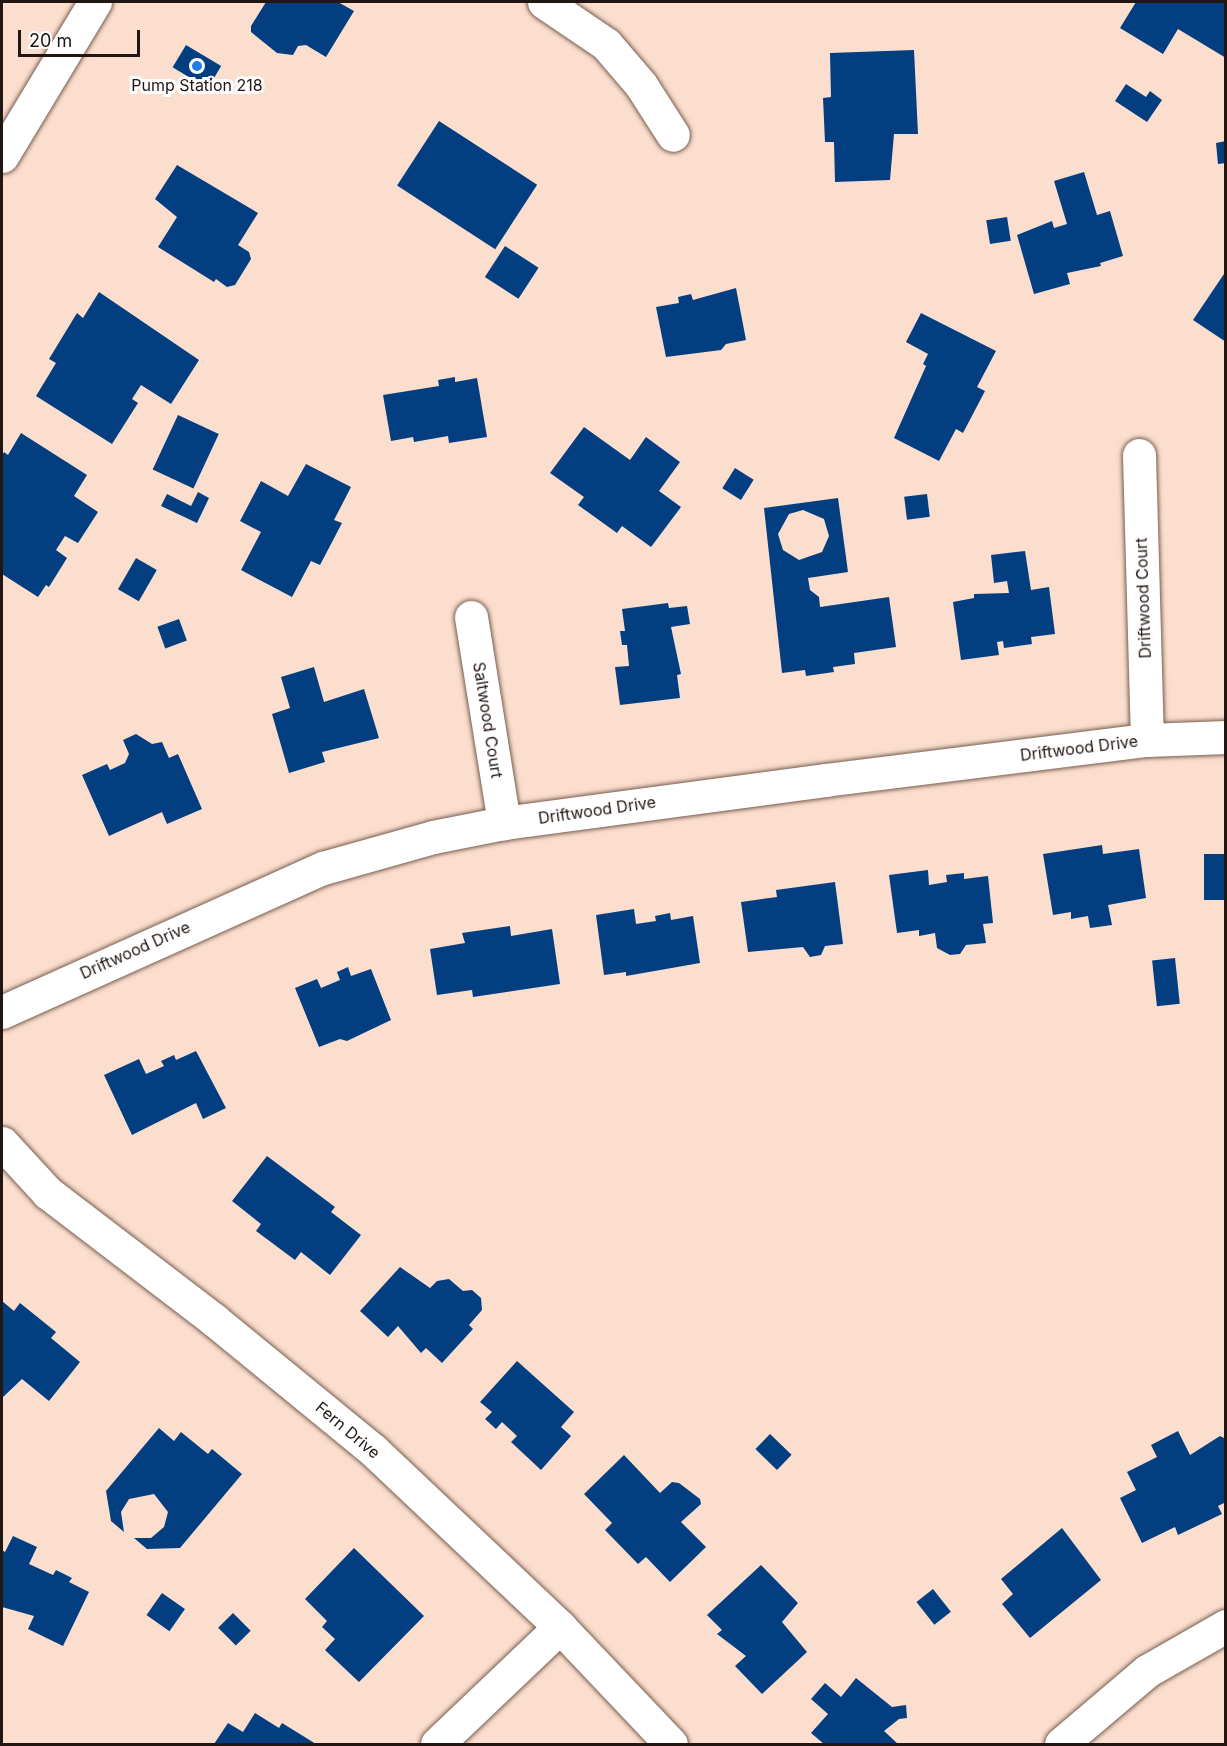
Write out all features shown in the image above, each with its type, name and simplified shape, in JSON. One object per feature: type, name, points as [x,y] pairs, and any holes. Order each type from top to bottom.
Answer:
[{"type":"street","points":[[2,156],[95,2]]},
{"type":"street","points":[[544,2],[606,44],[641,85],[673,135]]},
{"type":"street","name":"Driftwood Court","points":[[1139,455],[1147,740]]},
{"type":"street","name":"Saltwood Court","points":[[471,617],[504,823]]},
{"type":"street","name":"Driftwood Drive","points":[[2,1012],[323,868],[433,837],[504,823],[1147,740],[1226,737]]},
{"type":"street","name":"Fern Drive","points":[[2,1143],[48,1193],[214,1320],[373,1450],[560,1627],[671,1744]]},
{"type":"street","points":[[1061,1744],[1148,1671],[1226,1626]]},
{"type":"street","points":[[437,1744],[560,1627]]},
{"type":"building","points":[[266,2],[338,2],[354,11],[326,57],[306,45],[298,46],[293,55],[277,53],[251,32],[251,26]]},
{"type":"building","points":[[1136,2],[1226,2],[1226,58],[1178,29],[1163,54],[1120,28]]},
{"type":"building","name":"Pump Station 218","points":[[186,45],[221,66],[208,88],[173,67]]},
{"type":"building","points":[[914,50],[918,134],[894,134],[890,180],[835,182],[834,142],[825,142],[823,98],[831,97],[830,53]]},
{"type":"building","points":[[1126,84],[1146,97],[1150,91],[1162,100],[1147,122],[1115,101]]},
{"type":"building","points":[[439,121],[537,185],[495,249],[397,186]]},
{"type":"building","points":[[1226,141],[1226,163],[1218,164],[1216,143]]},
{"type":"building","points":[[177,165],[258,213],[238,245],[249,252],[251,259],[235,285],[227,287],[216,279],[214,282],[158,247],[177,217],[155,199]]},
{"type":"building","points":[[1084,172],[1097,215],[1110,211],[1123,256],[1100,263],[1101,266],[1067,273],[1070,284],[1034,294],[1017,235],[1052,221],[1054,228],[1067,224],[1054,181]]},
{"type":"building","points":[[1007,217],[1011,241],[990,244],[986,220]]},
{"type":"building","points":[[505,246],[539,268],[518,299],[485,277]]},
{"type":"building","points":[[1226,271],[1226,342],[1193,320]]},
{"type":"building","points":[[736,288],[746,340],[726,344],[721,350],[666,357],[656,307],[679,303],[678,297],[691,294],[693,300]]},
{"type":"building","points":[[99,292],[199,360],[171,404],[141,385],[132,399],[138,403],[112,444],[36,396],[56,363],[49,359],[77,313],[83,318]]},
{"type":"building","points":[[921,313],[996,351],[977,387],[985,391],[963,433],[956,429],[939,461],[894,438],[926,366],[923,364],[928,354],[906,342]]},
{"type":"building","points":[[455,377],[455,382],[477,378],[487,437],[449,443],[448,436],[414,442],[413,437],[391,441],[383,395],[439,386],[438,380]]},
{"type":"building","points":[[178,415],[219,434],[193,488],[153,469]]},
{"type":"building","points":[[584,427],[630,460],[646,437],[680,462],[659,491],[681,507],[651,547],[622,526],[617,533],[578,505],[584,497],[550,473]]},
{"type":"building","points":[[21,433],[87,475],[74,496],[98,512],[78,543],[65,536],[56,550],[67,558],[49,587],[46,585],[38,597],[2,574],[2,456],[4,452],[8,455]]},
{"type":"building","points":[[306,464],[351,487],[334,520],[342,523],[320,565],[311,561],[292,597],[241,570],[261,532],[240,521],[261,481],[288,496]]},
{"type":"building","points":[[735,468],[754,480],[741,500],[722,488]]},
{"type":"building","points":[[198,492],[209,498],[197,523],[161,506],[167,494],[191,506]]},
{"type":"building","points":[[927,494],[930,517],[907,520],[904,497]]},
{"type":"building","points":[[838,498],[848,572],[808,578],[810,590],[819,597],[820,607],[889,597],[896,647],[854,653],[855,664],[833,667],[834,672],[806,676],[805,670],[782,673],[764,508]],"holes":[[[803,510],[824,519],[829,536],[822,552],[799,560],[783,550],[778,534],[789,514]]]},
{"type":"building","points":[[1025,551],[1031,590],[1049,587],[1055,634],[1031,637],[1032,644],[1004,648],[1003,641],[997,642],[999,655],[961,660],[953,602],[974,598],[974,594],[1009,593],[1007,581],[994,583],[991,555]]},
{"type":"building","points":[[136,558],[157,570],[139,601],[118,589]]},
{"type":"building","points":[[668,603],[669,608],[687,606],[690,624],[671,627],[681,674],[677,675],[680,698],[620,705],[615,667],[629,666],[627,645],[622,645],[620,631],[625,631],[622,609]]},
{"type":"building","points":[[179,619],[187,641],[165,648],[157,627]]},
{"type":"building","points":[[314,667],[324,702],[364,689],[379,738],[322,752],[325,762],[289,773],[272,714],[290,708],[281,677]]},
{"type":"building","points":[[136,734],[152,744],[162,742],[169,758],[178,754],[202,809],[167,824],[162,812],[109,836],[82,775],[107,764],[110,770],[125,763],[129,754],[123,740]]},
{"type":"building","points":[[1102,845],[1103,854],[1139,849],[1146,898],[1108,905],[1112,925],[1090,928],[1088,916],[1071,919],[1071,912],[1053,915],[1043,854]]},
{"type":"building","points":[[1204,854],[1226,854],[1226,900],[1204,900]]},
{"type":"building","points":[[928,870],[929,885],[947,882],[946,875],[964,873],[964,879],[988,876],[993,923],[983,924],[986,943],[966,945],[960,954],[950,955],[937,948],[935,933],[919,936],[919,930],[897,933],[889,875]]},
{"type":"building","points":[[835,882],[843,944],[825,946],[821,955],[810,957],[803,947],[748,952],[741,902],[777,897],[776,890]]},
{"type":"building","points":[[634,909],[636,924],[656,921],[655,916],[670,913],[671,920],[693,916],[700,963],[626,976],[626,972],[604,975],[596,915]]},
{"type":"building","points":[[510,926],[511,936],[552,929],[560,984],[473,997],[472,990],[437,995],[430,949],[465,943],[462,933]]},
{"type":"building","points":[[1175,958],[1180,1004],[1157,1006],[1152,960]]},
{"type":"building","points":[[348,967],[351,976],[371,969],[391,1020],[347,1041],[340,1039],[319,1047],[295,988],[317,979],[321,988],[340,980],[337,972]]},
{"type":"building","points":[[196,1051],[226,1108],[203,1119],[196,1103],[132,1135],[104,1075],[139,1059],[146,1074],[164,1066],[161,1061],[174,1055],[176,1060]]},
{"type":"building","points":[[267,1156],[335,1207],[331,1212],[361,1235],[330,1275],[301,1252],[295,1260],[256,1231],[261,1224],[232,1201]]},
{"type":"building","points":[[400,1267],[430,1288],[437,1281],[449,1279],[463,1291],[472,1290],[481,1298],[482,1310],[469,1325],[473,1329],[442,1363],[426,1348],[421,1353],[398,1326],[388,1337],[360,1311]]},
{"type":"building","points":[[2,1301],[14,1311],[20,1303],[56,1332],[51,1338],[80,1362],[49,1401],[22,1379],[2,1398]]},
{"type":"building","points":[[517,1361],[574,1412],[561,1427],[571,1436],[541,1470],[511,1442],[517,1436],[502,1422],[496,1429],[485,1419],[492,1412],[480,1402]]},
{"type":"building","points":[[159,1428],[174,1441],[181,1432],[208,1454],[212,1449],[242,1474],[180,1548],[147,1549],[134,1538],[151,1538],[164,1527],[168,1512],[154,1494],[129,1499],[121,1512],[124,1532],[111,1521],[106,1491]]},
{"type":"building","points":[[1178,1431],[1190,1455],[1220,1436],[1226,1439],[1226,1502],[1218,1506],[1222,1514],[1178,1535],[1175,1527],[1142,1543],[1120,1498],[1136,1490],[1127,1472],[1157,1457],[1151,1445]]},
{"type":"building","points":[[770,1434],[792,1455],[777,1470],[755,1449]]},
{"type":"building","points":[[624,1455],[660,1493],[672,1482],[679,1483],[700,1499],[701,1504],[681,1522],[706,1547],[670,1582],[646,1557],[638,1564],[605,1530],[612,1523],[584,1494]]},
{"type":"building","points":[[1062,1528],[1101,1580],[1030,1638],[1002,1604],[1013,1594],[1001,1579]]},
{"type":"building","points":[[13,1536],[37,1547],[29,1564],[53,1575],[56,1570],[72,1578],[69,1582],[89,1592],[63,1646],[28,1629],[34,1616],[2,1607],[2,1550],[5,1552]]},
{"type":"building","points":[[354,1548],[424,1616],[359,1682],[325,1650],[335,1639],[322,1627],[327,1621],[305,1599]]},
{"type":"building","points":[[761,1565],[798,1603],[782,1622],[807,1652],[762,1694],[735,1666],[746,1656],[717,1634],[722,1630],[707,1615]]},
{"type":"building","points":[[933,1589],[951,1612],[934,1625],[916,1602]]},
{"type":"building","points":[[162,1593],[185,1609],[169,1631],[147,1615]]},
{"type":"building","points":[[233,1613],[251,1631],[236,1646],[218,1628]]},
{"type":"building","points":[[856,1678],[892,1707],[906,1705],[907,1718],[899,1719],[884,1731],[898,1744],[824,1744],[811,1733],[828,1714],[811,1699],[825,1683],[841,1697]]},
{"type":"building","points":[[255,1713],[279,1728],[282,1723],[316,1744],[214,1744],[228,1723],[243,1732]]},
{"type":"place","name":"Pump Station 218","points":[[197,66]]}]
